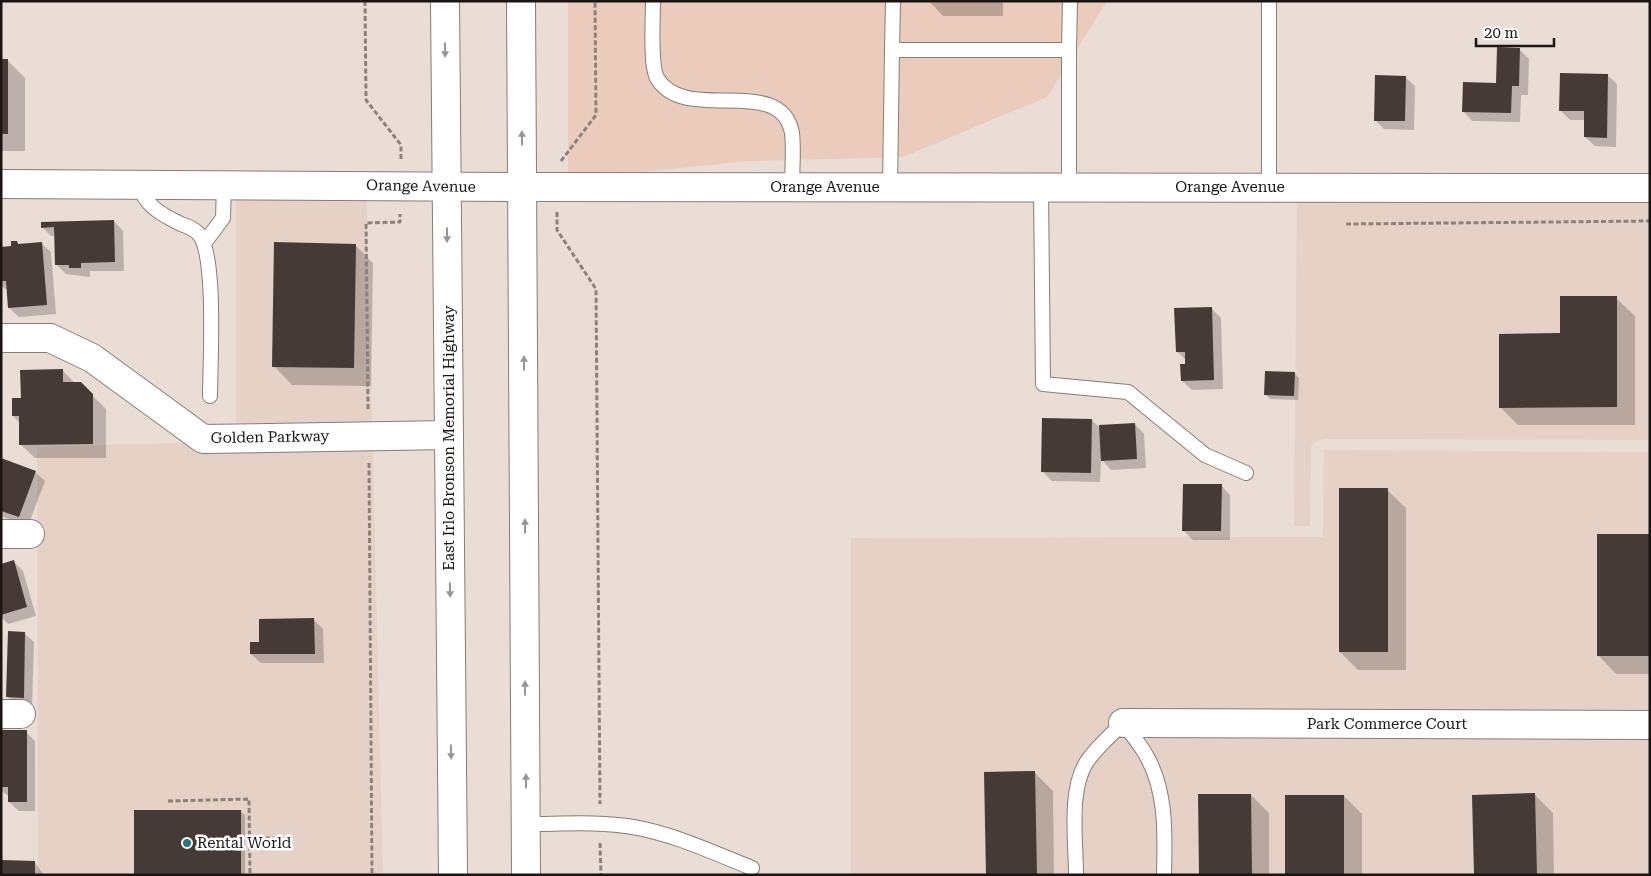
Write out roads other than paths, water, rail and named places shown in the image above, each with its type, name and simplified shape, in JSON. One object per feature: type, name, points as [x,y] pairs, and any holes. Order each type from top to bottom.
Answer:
[{"type":"main road","name":"East Irlo Bronson Memorial Highway","points":[[445,1],[452,875]]},
{"type":"main road","points":[[521,1],[526,875]]},
{"type":"main road","name":"Orange Avenue","points":[[1,184],[523,187],[1650,188]]},
{"type":"main road","name":"Golden Parkway","points":[[1,338],[50,338],[92,358],[203,439],[448,434]]},
{"type":"main road","points":[[1,534],[30,534]]},
{"type":"main road","name":"Park Commerce Court","points":[[1123,724],[1650,725]]},
{"type":"lane","points":[[654,1],[656,76],[670,93],[690,99],[759,102],[774,108],[784,118],[792,132],[792,187]]},
{"type":"lane","points":[[890,187],[893,1]]},
{"type":"lane","points":[[1069,187],[1070,1]]},
{"type":"lane","points":[[1269,187],[1270,1]]},
{"type":"lane","points":[[892,50],[1069,50]]},
{"type":"lane","points":[[138,184],[143,198],[152,208],[197,231],[205,242],[210,265],[210,396]]},
{"type":"lane","points":[[205,242],[223,218],[224,185]]},
{"type":"lane","points":[[1042,187],[1043,384],[1128,392],[1205,455],[1246,473]]},
{"type":"lane","points":[[1076,875],[1075,798],[1078,780],[1087,762],[1123,724],[1146,755],[1160,791],[1165,827],[1164,875]]},
{"type":"lane","points":[[526,824],[633,827],[680,840],[752,868]]},
{"type":"place","name":"Rental World","points":[[187,843]]}]
